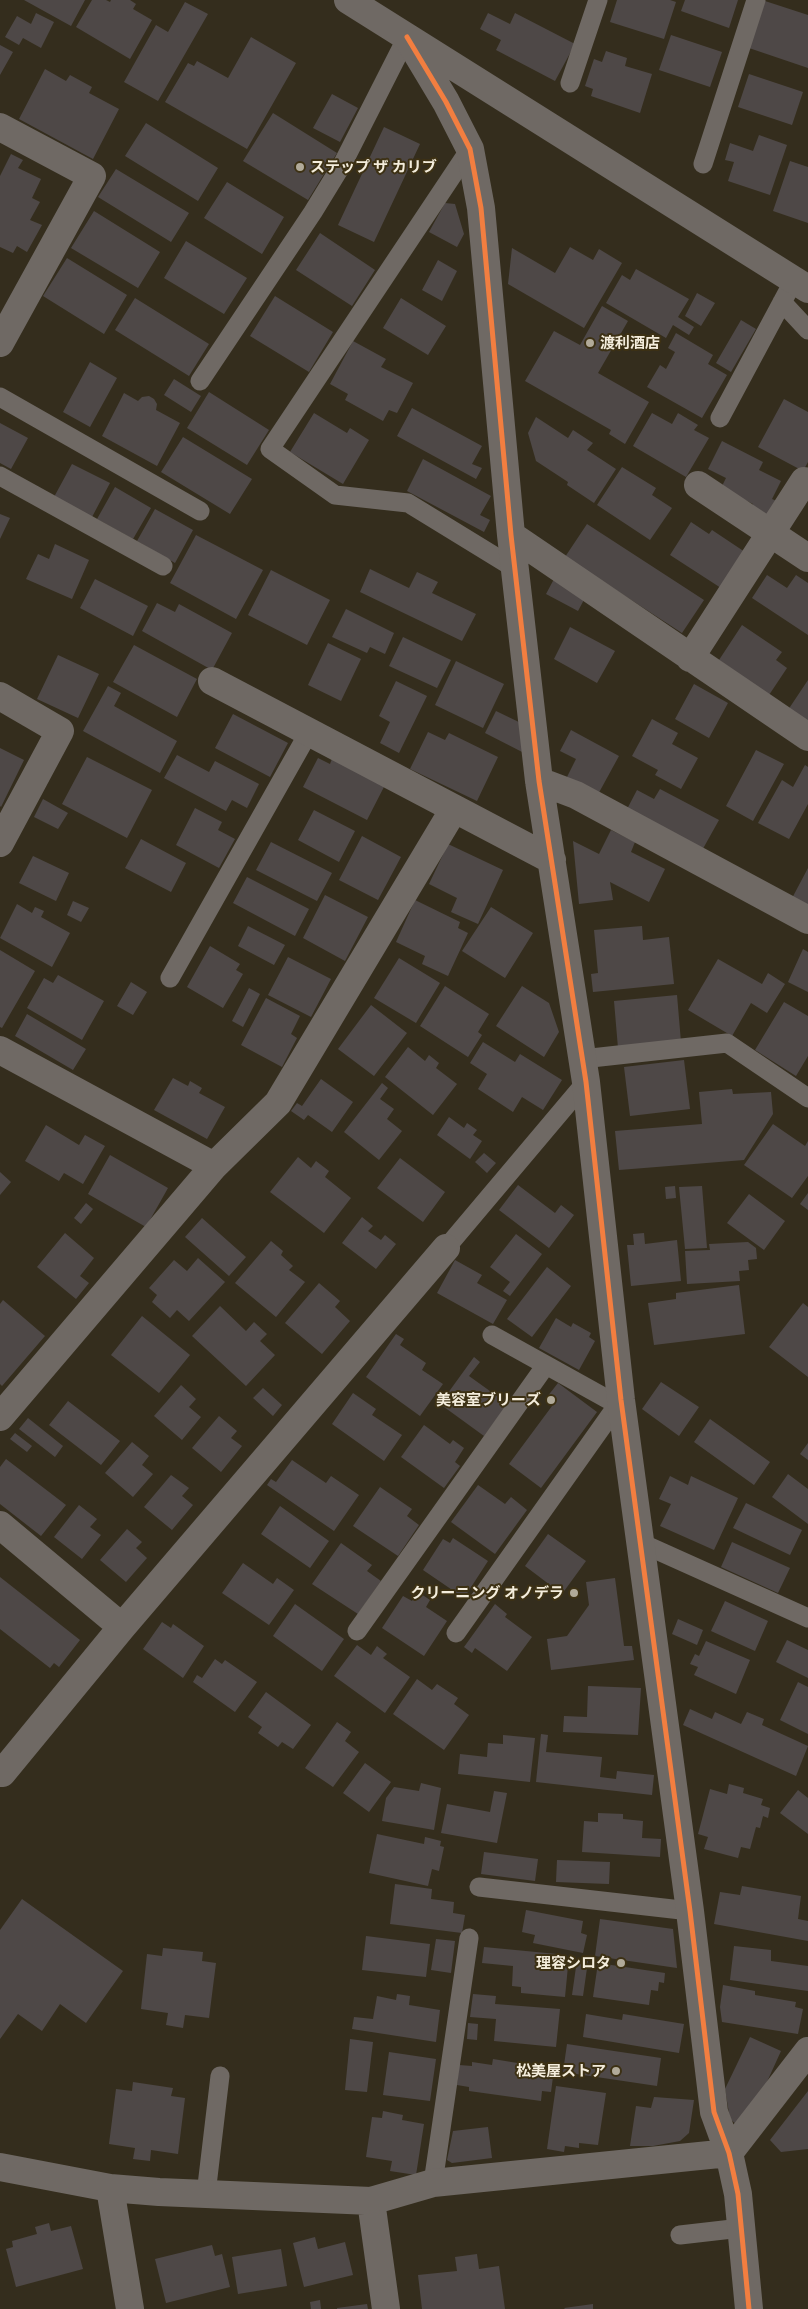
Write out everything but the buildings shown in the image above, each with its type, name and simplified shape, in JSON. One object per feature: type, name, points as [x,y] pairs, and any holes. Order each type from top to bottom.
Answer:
[{"type":"street","points":[[350,1],[795,291]]},
{"type":"street","points":[[407,37],[446,102],[470,149],[481,208],[514,568],[539,781],[584,1070],[619,1403],[641,1543],[690,1911],[714,2112],[729,2153],[738,2194],[749,2309]]},
{"type":"street","points":[[0,126],[92,176],[0,343]]},
{"type":"street","points":[[690,658],[804,481]]},
{"type":"street","points":[[698,485],[808,558]]},
{"type":"street","points":[[511,535],[808,737]]},
{"type":"street","points":[[212,681],[552,860]]},
{"type":"street","points":[[0,696],[60,731],[0,843]]},
{"type":"street","points":[[539,781],[576,795],[808,920]]},
{"type":"street","points":[[0,1417],[214,1166],[278,1103],[454,809]]},
{"type":"street","points":[[0,1050],[214,1166]]},
{"type":"street","points":[[2,1773],[122,1627],[446,1248]]},
{"type":"street","points":[[0,1525],[122,1627]]},
{"type":"street","points":[[0,2168],[110,2188],[371,2201],[434,2183],[729,2153],[808,2052]]},
{"type":"street","points":[[110,2188],[130,2309]]},
{"type":"street","points":[[371,2201],[386,2309]]},
{"type":"lane","points":[[350,1],[378,0]]},
{"type":"lane","points":[[570,83],[598,0]]},
{"type":"lane","points":[[703,164],[756,0]]},
{"type":"lane","points":[[200,381],[338,172],[407,37]]},
{"type":"lane","points":[[470,149],[270,449],[335,495],[408,503],[514,568]]},
{"type":"lane","points":[[795,291],[808,330]]},
{"type":"lane","points":[[720,418],[795,291]]},
{"type":"lane","points":[[0,397],[200,511]]},
{"type":"lane","points":[[0,476],[162,566]]},
{"type":"lane","points":[[170,978],[309,732]]},
{"type":"lane","points":[[446,1248],[584,1070],[727,1043],[808,1098]]},
{"type":"lane","points":[[456,1633],[619,1403],[492,1336]]},
{"type":"lane","points":[[357,1632],[546,1365]]},
{"type":"lane","points":[[641,1543],[808,1618]]},
{"type":"lane","points":[[479,1887],[690,1911]]},
{"type":"lane","points":[[434,2183],[469,1938]]},
{"type":"lane","points":[[206,2194],[220,2076]]},
{"type":"lane","points":[[680,2235],[741,2228]]},
{"type":"cycle path","points":[[407,37],[446,102],[470,149],[481,208],[511,535],[539,781],[586,1082],[621,1400],[690,1911],[714,2112],[729,2153],[738,2194],[749,2309]]},
{"type":"place","name":"ステップ ザ カリブ","points":[[300,167]]},
{"type":"place","name":"渡利酒店","points":[[590,343]]},
{"type":"place","name":"美容室ブリーズ","points":[[551,1400]]},
{"type":"place","name":"クリーニング オノデラ","points":[[574,1593]]},
{"type":"place","name":"理容シロタ","points":[[621,1963]]},
{"type":"place","name":"松美屋ストア","points":[[616,2071]]}]
